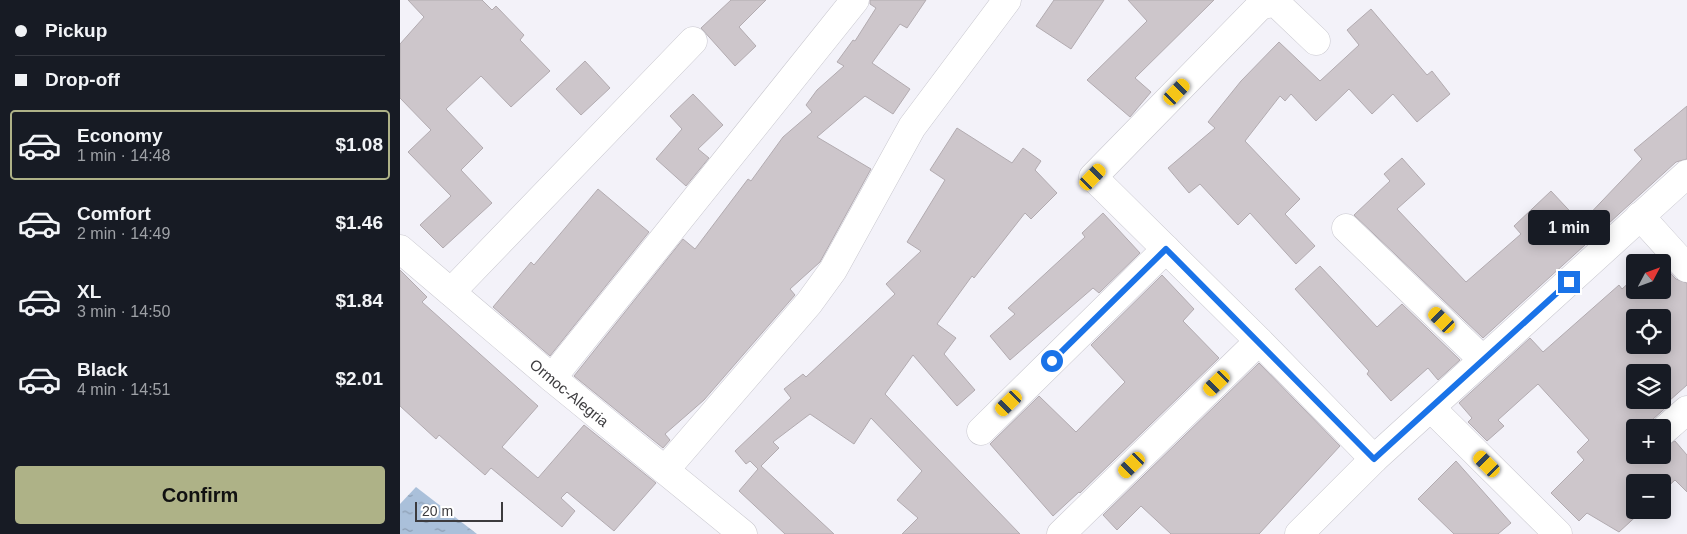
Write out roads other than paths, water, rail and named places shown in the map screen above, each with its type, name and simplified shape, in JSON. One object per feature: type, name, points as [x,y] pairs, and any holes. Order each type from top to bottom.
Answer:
[{"type":"street","points":[[552,378],[855,0]]},
{"type":"street","points":[[665,470],[810,303],[833,270],[912,127],[1007,0]]},
{"type":"street","points":[[1316,41],[1275,2],[1260,6],[1093,177],[1259,341],[1374,459]]},
{"type":"street","points":[[451,292],[693,41]]},
{"type":"street","points":[[1299,534],[1374,459],[1687,174]]},
{"type":"street","points":[[1640,216],[1687,268]]},
{"type":"street","points":[[1346,228],[1483,360]]},
{"type":"street","name":"Ormoc-Alegria","points":[[400,249],[552,378],[743,534]]},
{"type":"street","points":[[981,430],[1166,249]]},
{"type":"street","points":[[1061,534],[1259,341]]},
{"type":"street","points":[[1431,408],[1558,534]]},
{"type":"street","points":[[1671,424],[1687,410]]},
{"type":"water","points":[[416,487],[477,534],[400,534],[400,504]]}]
